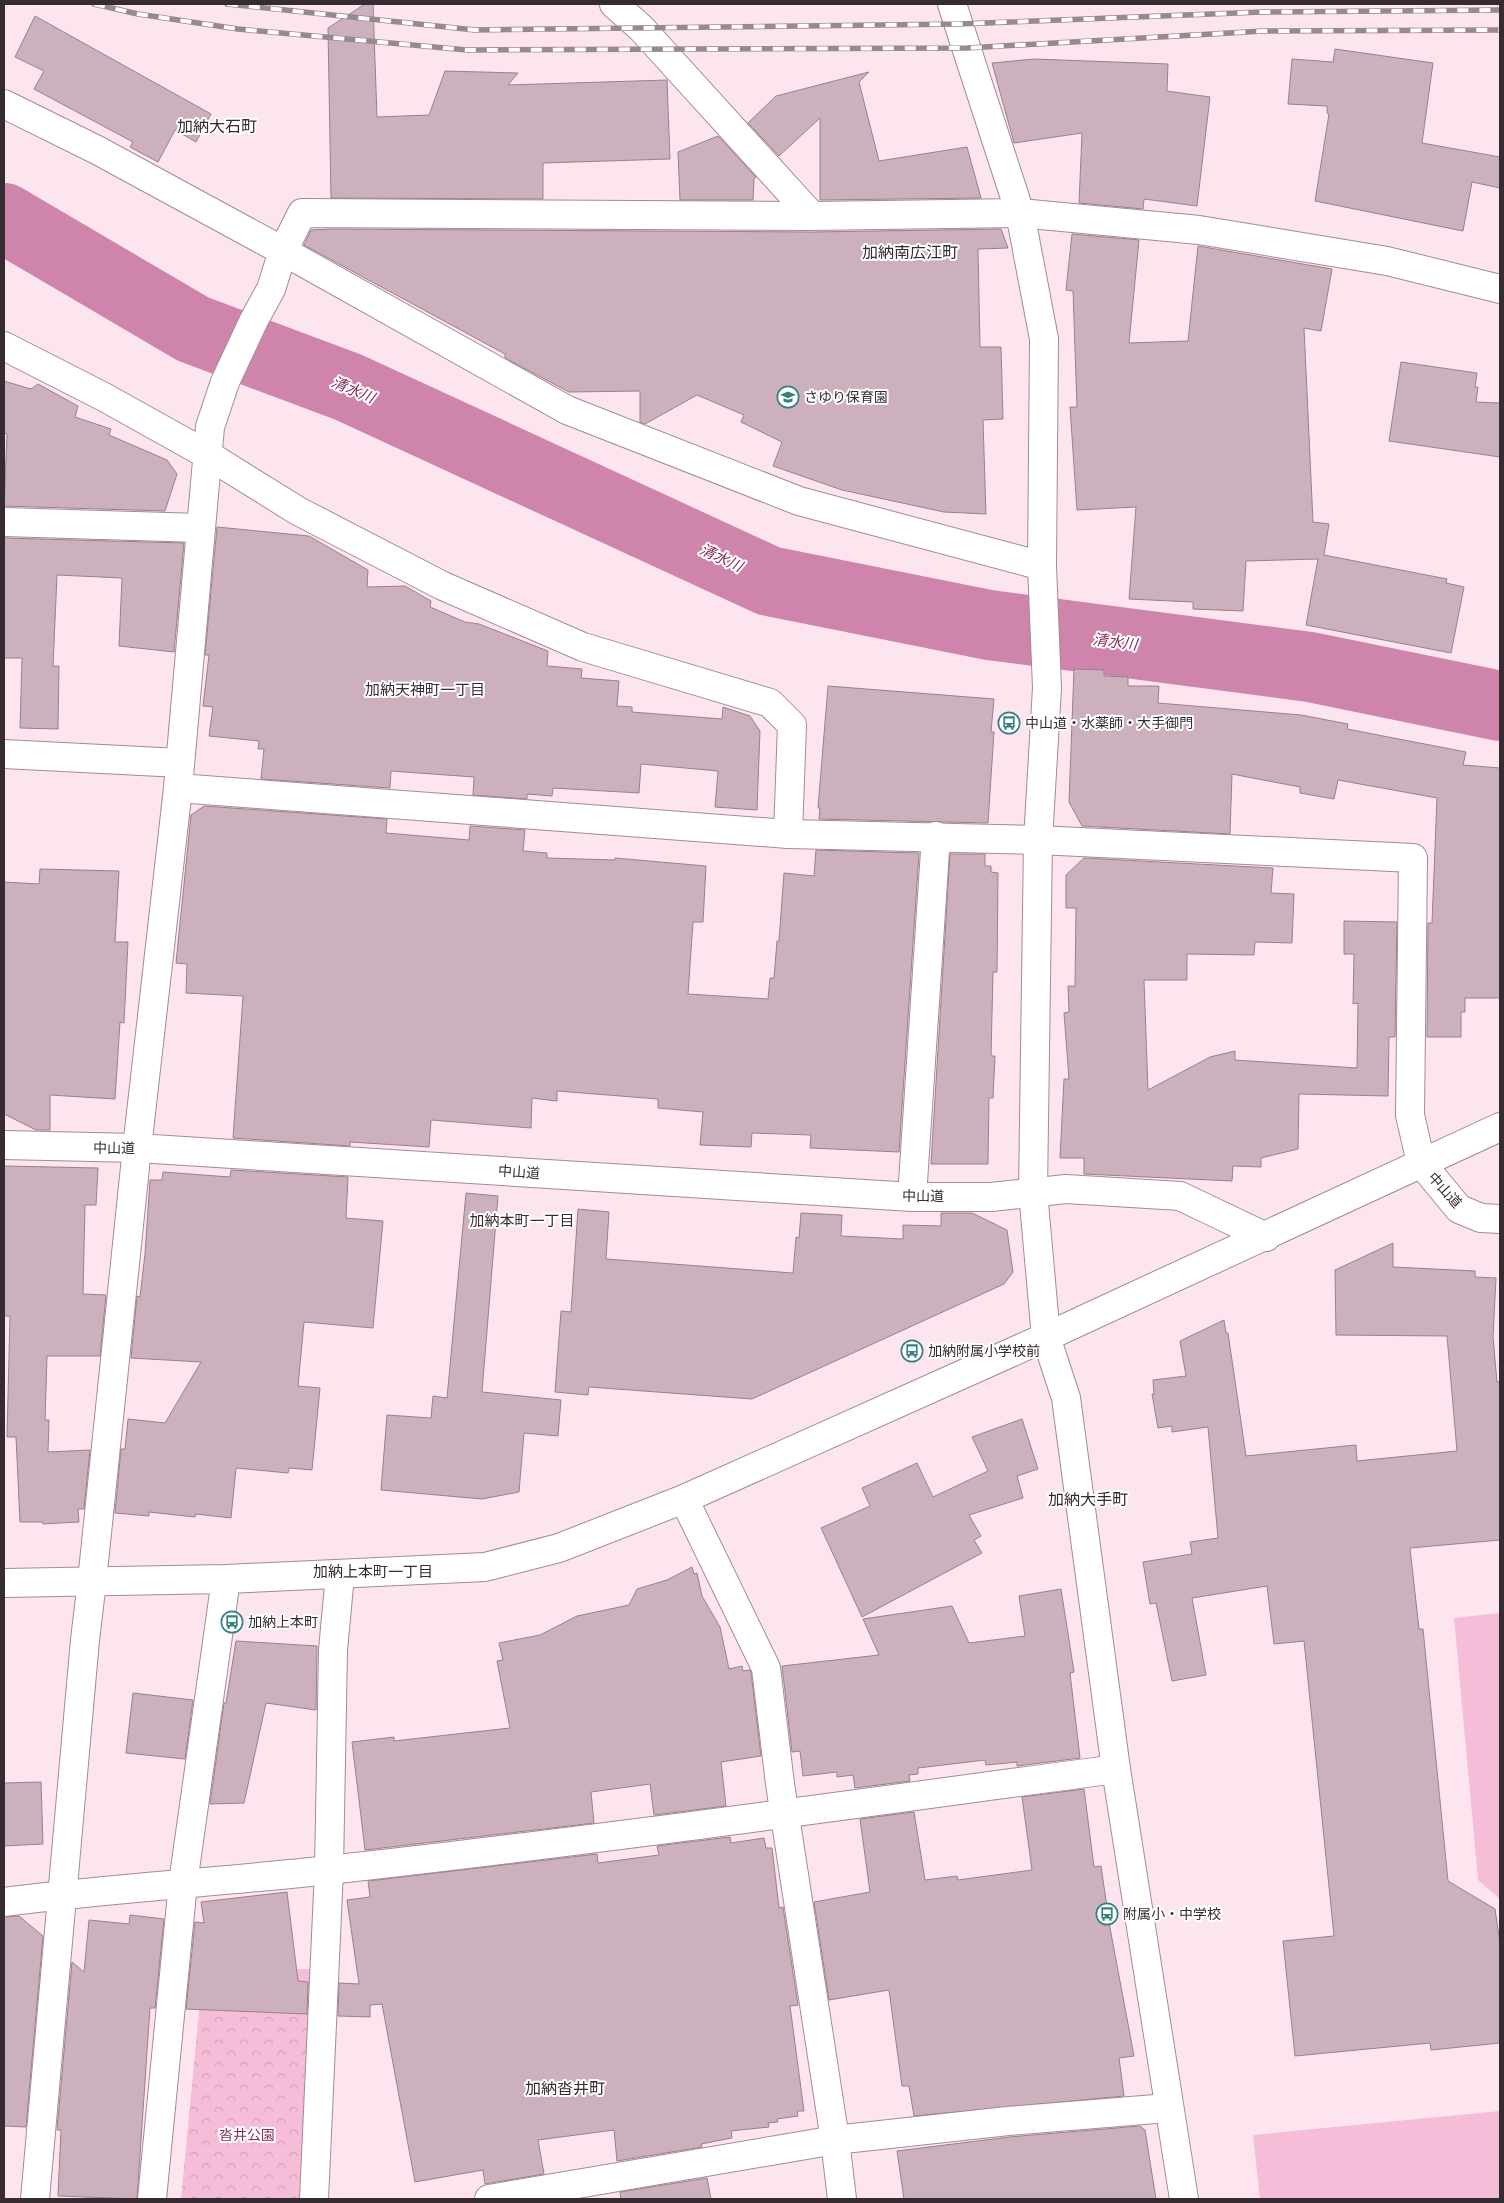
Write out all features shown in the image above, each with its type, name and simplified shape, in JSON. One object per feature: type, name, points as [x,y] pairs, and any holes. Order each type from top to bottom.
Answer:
[{"type":"street","points":[[614,4],[640,28],[812,216]]},
{"type":"street","points":[[952,4],[1020,213],[1044,338],[1042,566],[1047,685],[1038,840],[1033,1192],[1046,1337],[1066,1398],[1116,1769],[1168,2108],[1184,2199]]},
{"type":"street","points":[[4,104],[97,150],[283,251],[567,410],[799,501],[1042,566]]},
{"type":"street","points":[[35,2199],[85,1640],[136,1148],[179,776],[210,427],[225,382],[271,289],[283,251],[302,213],[812,216],[1020,213],[1199,230],[1386,261],[1500,289]]},
{"type":"street","points":[[4,346],[104,397],[208,455],[298,511],[443,586],[583,647],[770,703],[792,725],[788,834]]},
{"type":"street","points":[[4,522],[200,528]]},
{"type":"street","points":[[4,754],[179,776],[788,834],[936,836],[1413,858],[1410,1115],[1421,1163]]},
{"type":"street","points":[[912,1197],[936,836]]},
{"type":"street","points":[[4,1583],[226,1579],[485,1567],[560,1548],[684,1499],[1046,1337],[1266,1237],[1500,1127]]},
{"type":"street","name":"中山道","points":[[4,1145],[136,1148],[912,1197],[992,1197],[1066,1189],[1180,1196],[1266,1237]]},
{"type":"street","name":"中山道","points":[[1421,1163],[1459,1209],[1481,1218],[1500,1219]]},
{"type":"street","points":[[684,1499],[766,1668],[784,1813],[835,2140],[842,2199]]},
{"type":"street","points":[[314,2199],[330,1870],[333,1650],[340,1575]]},
{"type":"street","points":[[152,2199],[183,1882],[226,1579]]},
{"type":"street","points":[[4,1902],[183,1882],[330,1870],[1116,1769]]},
{"type":"street","points":[[489,2199],[835,2140],[1008,2121],[1168,2108]]},
{"type":"green space","points":[[1500,1613],[1500,1899],[1478,1880],[1454,1618]]},
{"type":"green space","name":"沓井公園","points":[[311,1969],[304,2199],[181,2199],[203,1970]]},
{"type":"green space","points":[[1500,2111],[1500,2199],[1260,2199],[1253,2135]]},
{"type":"building","points":[[365,4],[373,4],[377,117],[429,115],[445,71],[518,73],[508,85],[667,80],[670,159],[543,163],[543,199],[331,198],[328,28]]},
{"type":"building","points":[[35,16],[211,114],[196,142],[175,130],[158,162],[130,147],[133,142],[34,89],[44,71],[15,57]]},
{"type":"building","points":[[1335,49],[1433,63],[1422,143],[1500,157],[1500,188],[1472,182],[1463,231],[1315,201],[1329,114],[1327,113],[1327,106],[1288,104],[1292,59],[1333,62]]},
{"type":"building","points":[[1034,59],[1168,64],[1167,91],[1210,97],[1197,206],[1144,199],[1143,209],[1079,203],[1082,133],[1014,143],[992,63]]},
{"type":"building","points":[[869,72],[859,82],[879,161],[967,147],[981,198],[820,200],[820,118],[779,156],[748,123],[776,96]]},
{"type":"building","points":[[718,136],[756,177],[754,179],[753,200],[680,200],[678,152]]},
{"type":"building","points":[[1001,229],[1008,248],[978,249],[980,347],[1001,347],[1003,419],[983,420],[986,514],[944,512],[842,490],[773,466],[782,442],[741,422],[744,415],[697,395],[645,424],[640,422],[640,391],[569,392],[505,358],[505,354],[304,245],[311,230],[812,232]]},
{"type":"building","points":[[1072,234],[1139,240],[1129,343],[1188,341],[1198,246],[1332,269],[1321,331],[1304,328],[1313,522],[1329,524],[1324,555],[1447,579],[1446,583],[1464,587],[1451,653],[1306,625],[1318,559],[1246,561],[1243,611],[1193,609],[1193,602],[1129,599],[1136,507],[1077,510],[1070,407],[1077,407],[1073,291],[1066,290]]},
{"type":"building","points":[[1401,362],[1477,373],[1475,387],[1478,387],[1476,402],[1500,403],[1500,457],[1389,441]]},
{"type":"building","points":[[4,381],[31,389],[38,384],[78,406],[75,417],[111,429],[109,435],[167,460],[177,474],[165,511],[4,506],[7,434],[4,433]]},
{"type":"building","points":[[217,527],[309,536],[368,570],[367,587],[405,586],[431,601],[430,607],[465,622],[479,624],[548,651],[547,666],[582,669],[581,678],[619,681],[617,706],[632,707],[632,712],[722,719],[723,707],[750,716],[760,731],[757,810],[715,807],[718,771],[641,764],[639,793],[553,788],[552,796],[527,794],[527,799],[473,795],[474,777],[391,771],[390,788],[261,779],[264,749],[258,749],[259,741],[209,736],[213,707],[203,706],[209,655],[205,655]]},
{"type":"building","points":[[4,538],[184,543],[174,652],[119,646],[122,578],[57,575],[53,666],[59,666],[58,729],[20,728],[22,658],[4,658]]},
{"type":"building","points":[[1074,669],[1104,670],[1104,676],[1128,677],[1128,686],[1159,686],[1158,703],[1301,715],[1348,724],[1347,729],[1466,752],[1463,765],[1500,768],[1500,998],[1465,998],[1465,1012],[1461,1012],[1461,1037],[1427,1037],[1428,923],[1432,923],[1437,798],[1338,780],[1334,799],[1300,793],[1300,787],[1232,774],[1230,834],[1082,826],[1069,802]]},
{"type":"building","points":[[828,686],[994,699],[991,732],[994,732],[988,823],[819,819],[820,808],[818,808]]},
{"type":"building","points":[[204,806],[387,819],[386,833],[469,840],[470,826],[525,830],[523,851],[547,853],[547,858],[615,860],[615,858],[706,866],[703,922],[693,922],[688,994],[768,999],[770,978],[774,978],[777,941],[779,941],[784,873],[814,876],[816,850],[919,853],[899,1152],[810,1148],[811,1135],[752,1133],[751,1147],[700,1145],[703,1112],[658,1108],[658,1099],[557,1091],[557,1101],[532,1098],[531,1128],[431,1120],[429,1147],[350,1142],[350,1146],[233,1138],[243,996],[186,993],[187,964],[176,963],[191,815]]},
{"type":"building","points":[[950,854],[985,854],[985,866],[991,866],[991,872],[998,873],[997,972],[993,972],[991,1056],[995,1056],[993,1098],[989,1098],[988,1164],[931,1164]]},
{"type":"building","points":[[1084,858],[1273,868],[1271,893],[1294,894],[1292,943],[1255,942],[1254,955],[1187,954],[1187,980],[1144,980],[1148,1090],[1210,1057],[1235,1051],[1235,1060],[1357,1068],[1358,1003],[1353,1004],[1354,954],[1344,954],[1344,921],[1397,922],[1395,1037],[1389,1037],[1388,1096],[1299,1094],[1298,1149],[1261,1158],[1261,1167],[1233,1166],[1232,1181],[1084,1174],[1084,1158],[1060,1158],[1064,1079],[1069,1079],[1064,1013],[1069,1012],[1068,986],[1075,986],[1076,908],[1066,908],[1066,875]]},
{"type":"building","points":[[40,869],[119,871],[115,942],[128,942],[124,1023],[120,1022],[115,1099],[50,1095],[50,1130],[36,1130],[4,1114],[4,882],[39,884]]},
{"type":"building","points":[[4,1166],[98,1168],[96,1205],[85,1205],[83,1294],[106,1295],[100,1356],[47,1356],[45,1420],[49,1420],[48,1452],[90,1450],[84,1509],[78,1509],[79,1522],[43,1524],[43,1522],[20,1522],[16,1437],[7,1437],[10,1316],[4,1316]]},
{"type":"building","points":[[231,1170],[348,1177],[346,1218],[383,1221],[373,1328],[304,1322],[298,1386],[320,1388],[312,1470],[289,1468],[288,1473],[236,1468],[231,1518],[196,1514],[195,1517],[149,1512],[149,1516],[115,1513],[121,1449],[125,1449],[128,1419],[165,1423],[201,1362],[131,1358],[137,1296],[140,1297],[145,1254],[150,1180],[162,1180],[163,1172],[230,1177]]},
{"type":"building","points":[[466,1193],[498,1196],[482,1392],[561,1400],[558,1436],[524,1433],[519,1492],[482,1499],[381,1490],[387,1415],[431,1418],[433,1396],[447,1398]]},
{"type":"building","points":[[578,1209],[609,1212],[606,1259],[793,1273],[796,1237],[799,1238],[801,1213],[842,1215],[841,1236],[903,1239],[903,1225],[941,1226],[941,1213],[972,1213],[1007,1230],[1013,1272],[1004,1284],[752,1399],[589,1387],[588,1395],[555,1392],[561,1311],[571,1312]]},
{"type":"building","points":[[1393,1243],[1393,1267],[1475,1271],[1475,1277],[1496,1278],[1493,1337],[1497,1382],[1500,1382],[1500,1540],[1410,1548],[1419,1629],[1423,1629],[1448,1881],[1495,1909],[1500,1943],[1500,2043],[1431,2050],[1430,2043],[1295,2056],[1283,1941],[1334,1936],[1304,1641],[1274,1644],[1267,1586],[1192,1598],[1206,1675],[1172,1681],[1156,1603],[1150,1604],[1143,1562],[1192,1554],[1190,1542],[1218,1538],[1208,1427],[1172,1432],[1172,1426],[1158,1428],[1152,1394],[1154,1394],[1153,1380],[1186,1376],[1180,1341],[1224,1320],[1226,1333],[1228,1333],[1246,1456],[1356,1445],[1357,1461],[1457,1451],[1447,1336],[1336,1335],[1335,1270]]},
{"type":"building","points":[[1022,1419],[1038,1469],[1017,1476],[1023,1498],[969,1515],[981,1536],[974,1540],[982,1553],[862,1617],[821,1528],[870,1506],[862,1488],[917,1463],[933,1497],[988,1471],[972,1437]]},
{"type":"building","points":[[692,1567],[694,1574],[697,1573],[702,1596],[720,1627],[729,1669],[742,1666],[743,1671],[750,1670],[751,1672],[761,1756],[721,1762],[726,1806],[654,1815],[650,1784],[591,1792],[594,1823],[365,1850],[352,1742],[394,1737],[394,1741],[510,1728],[497,1661],[503,1660],[499,1643],[540,1635],[577,1616],[629,1605],[637,1589],[667,1580]]},
{"type":"building","points":[[1061,1589],[1074,1672],[1070,1673],[1080,1758],[1017,1766],[1017,1762],[986,1765],[985,1760],[918,1768],[918,1774],[909,1775],[910,1781],[855,1788],[853,1775],[837,1777],[837,1772],[803,1776],[800,1751],[792,1752],[782,1666],[879,1655],[863,1619],[952,1606],[969,1643],[1025,1636],[1019,1596]]},
{"type":"building","points":[[236,1641],[317,1646],[316,1710],[266,1703],[244,1803],[210,1804],[224,1703],[226,1703]]},
{"type":"building","points":[[133,1693],[193,1700],[185,1759],[126,1753]]},
{"type":"building","points":[[41,1782],[43,1844],[4,1846],[4,1783]]},
{"type":"building","points":[[1084,1789],[1094,1867],[1101,1866],[1110,1928],[1134,2056],[1119,2058],[1124,2096],[914,2116],[909,2086],[902,2086],[889,1990],[829,2000],[814,1902],[870,1892],[860,1819],[914,1812],[925,1880],[957,1876],[958,1880],[1032,1870],[1022,1797]]},
{"type":"building","points":[[730,1837],[731,1843],[764,1838],[766,1848],[772,1848],[779,1908],[783,1907],[798,2005],[790,2006],[804,2111],[797,2111],[798,2116],[777,2119],[778,2122],[768,2123],[769,2127],[731,2131],[732,2138],[701,2144],[702,2147],[617,2161],[614,2130],[538,2140],[544,2174],[485,2184],[483,2170],[415,2182],[382,2004],[370,2005],[370,2017],[338,2016],[339,1983],[359,1984],[347,1900],[370,1897],[368,1881],[597,1854],[598,1863],[659,1855],[657,1846]]},
{"type":"building","points":[[287,1892],[298,1981],[308,1982],[307,2014],[186,2009],[195,1922],[204,1923],[201,1902]]},
{"type":"building","points":[[130,1915],[164,1919],[155,2008],[150,2008],[137,2199],[58,2196],[61,2130],[57,2130],[72,1962],[84,1972],[89,1920],[129,1924]]},
{"type":"building","points":[[19,1916],[43,1936],[26,2127],[4,2126],[4,1917]]},
{"type":"building","points":[[1140,2126],[1145,2130],[1156,2199],[904,2199],[897,2151],[1009,2137]]},
{"type":"building","points":[[707,2178],[711,2199],[621,2199],[620,2192]]},
{"type":"waterway","name":"清水川","points":[[4,218],[193,329],[348,387],[769,581],[989,625],[1310,667],[1500,706]]},
{"type":"railway","points":[[94,4],[138,14],[238,29],[467,50],[967,48],[1264,31],[1500,30]]},
{"type":"railway","points":[[227,4],[475,30],[959,24],[1262,12],[1500,10]]},
{"type":"place","name":"さゆり保育園","points":[[788,397]]},
{"type":"place","name":"中山道・水薬師・大手御門","points":[[1009,723]]},
{"type":"place","name":"加納附属小学校前","points":[[912,1351]]},
{"type":"place","name":"加納上本町","points":[[232,1622]]},
{"type":"place","name":"附属小・中学校","points":[[1107,1914]]},
{"type":"district","name":"加納大石町","points":[[217,126]]},
{"type":"district","name":"加納南広江町","points":[[910,252]]},
{"type":"district","name":"加納天神町一丁目","points":[[425,690]]},
{"type":"district","name":"加納本町一丁目","points":[[522,1221]]},
{"type":"district","name":"加納大手町","points":[[1088,1499]]},
{"type":"district","name":"加納上本町一丁目","points":[[373,1572]]},
{"type":"district","name":"加納沓井町","points":[[565,2088]]}]
